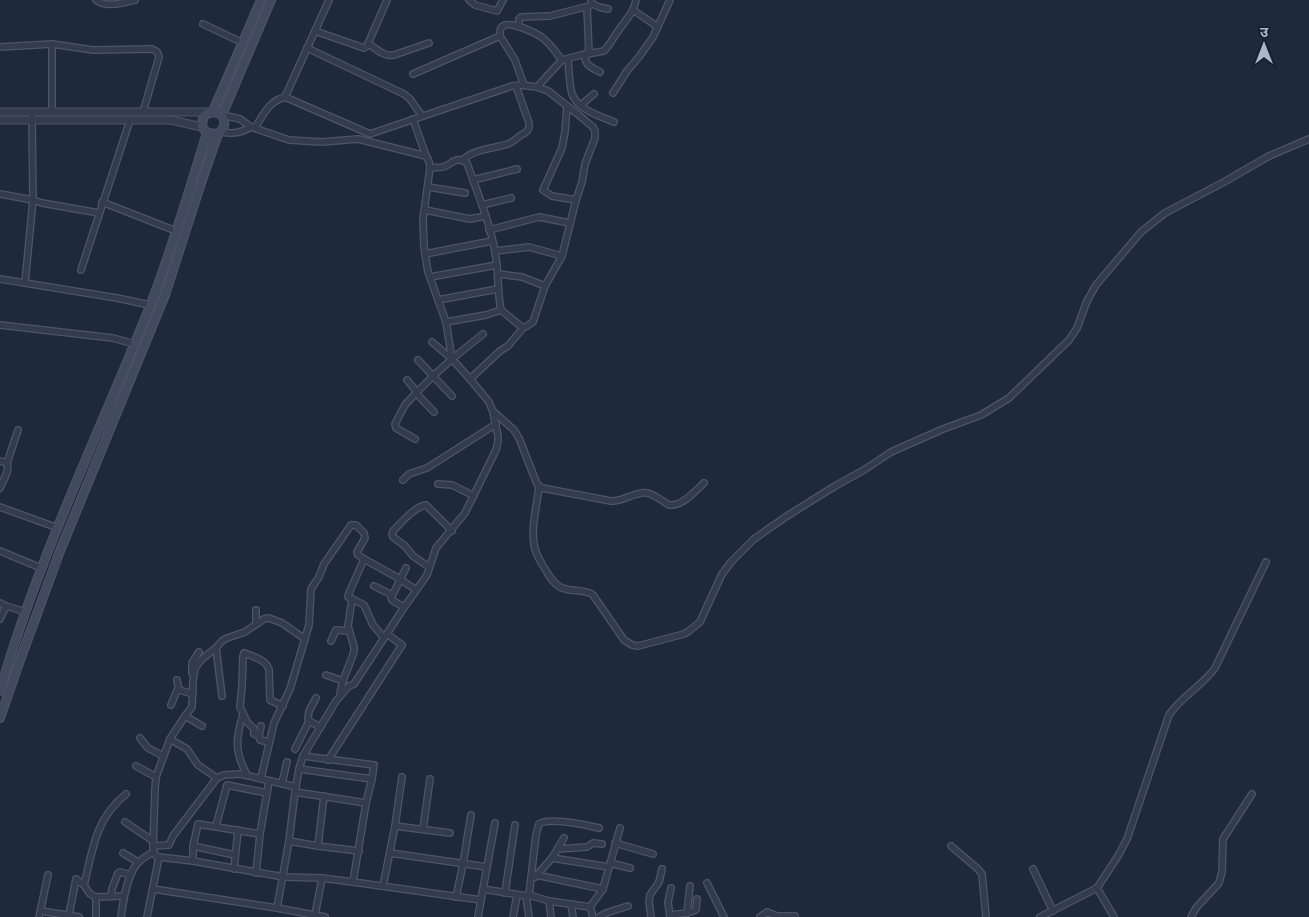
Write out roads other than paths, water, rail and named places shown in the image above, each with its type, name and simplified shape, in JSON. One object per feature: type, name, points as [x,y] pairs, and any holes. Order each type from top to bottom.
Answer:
[{"type":"main road","points":[[0,691],[40,568],[150,305],[176,231],[204,130],[203,117],[211,112],[261,0]]},
{"type":"main road","points":[[222,115],[271,0]]},
{"type":"main road","points":[[0,718],[60,551],[165,295],[200,183],[225,125],[222,115],[211,112]]},
{"type":"main road","points":[[204,130],[220,133]]},
{"type":"street","points":[[96,0],[103,4],[135,0]]},
{"type":"street","points":[[285,97],[329,0]]},
{"type":"street","points":[[315,31],[364,48],[367,46],[387,0]]},
{"type":"street","points":[[469,0],[475,5],[497,12],[503,0]]},
{"type":"street","points":[[537,86],[565,59],[604,51],[611,44],[616,33],[633,10],[636,0]]},
{"type":"street","points":[[613,93],[653,37],[670,0]]},
{"type":"street","points":[[519,27],[519,19],[521,17],[550,16],[590,3],[608,9]]},
{"type":"street","points":[[590,3],[585,60],[587,64],[600,72]]},
{"type":"street","points":[[633,10],[658,27]]},
{"type":"street","points":[[203,24],[243,43]]},
{"type":"street","points":[[524,85],[515,60],[500,36],[500,29],[504,26],[514,25],[540,36],[565,59],[574,98],[592,113],[614,122]]},
{"type":"street","points":[[413,74],[500,36]]},
{"type":"street","points":[[368,43],[389,56],[394,56],[429,43]]},
{"type":"street","points":[[0,47],[52,44],[93,50],[157,50],[159,57],[143,112]]},
{"type":"street","points":[[52,44],[52,112]]},
{"type":"street","points":[[309,44],[404,94],[422,116]]},
{"type":"street","points":[[222,115],[240,119],[253,128],[289,140],[322,142],[358,139],[444,108],[524,85],[537,86],[548,91],[593,127],[595,138],[586,160],[562,256],[545,286],[533,322],[523,328],[508,346],[470,378]]},
{"type":"street","points":[[430,168],[444,166],[472,153],[512,142],[528,131],[530,128],[529,123],[516,86]]},
{"type":"street","points":[[581,105],[594,94]]},
{"type":"street","points":[[220,133],[231,134],[253,128],[271,104],[285,97],[370,134]]},
{"type":"street","points":[[567,106],[562,148],[543,190],[552,196],[576,200]]},
{"type":"street","points":[[0,112],[32,117],[52,112],[211,112]]},
{"type":"street","points":[[25,283],[33,200],[32,117]]},
{"type":"street","points":[[0,120],[32,117],[171,120],[204,130]]},
{"type":"street","points":[[413,119],[426,156],[430,162],[423,219],[424,247],[428,272],[446,322],[452,359]]},
{"type":"street","points":[[81,270],[130,120]]},
{"type":"street","points":[[379,131],[381,145]]},
{"type":"street","points":[[358,139],[426,156]]},
{"type":"street","points":[[493,412],[514,430],[519,438],[539,486],[533,534],[534,542],[537,556],[555,583],[569,590],[586,591],[594,595],[624,640],[632,645],[638,646],[684,634],[700,622],[726,567],[748,544],[787,516],[891,452],[943,429],[981,415],[1009,398],[1069,340],[1077,328],[1087,301],[1096,285],[1140,232],[1166,213],[1269,156],[1309,139]]},
{"type":"street","points":[[459,160],[467,163],[482,205],[495,251],[499,274],[498,289],[501,310],[523,328]]},
{"type":"street","points":[[473,180],[517,169]]},
{"type":"street","points":[[428,187],[465,193]]},
{"type":"street","points":[[0,194],[99,213]]},
{"type":"street","points":[[482,205],[511,198]]},
{"type":"street","points":[[102,202],[176,231]]},
{"type":"street","points":[[425,210],[470,218],[484,216]]},
{"type":"street","points":[[489,230],[539,217],[570,223]]},
{"type":"street","points":[[425,254],[492,242]]},
{"type":"street","points":[[495,251],[529,247],[562,256]]},
{"type":"street","points":[[430,277],[496,265]]},
{"type":"street","points":[[499,274],[522,277],[545,286]]},
{"type":"street","points":[[0,279],[150,305]]},
{"type":"street","points":[[438,300],[498,289]]},
{"type":"street","points":[[446,322],[486,315],[501,310]]},
{"type":"street","points":[[0,326],[113,338],[134,344]]},
{"type":"street","points":[[415,439],[396,428],[395,424],[405,405],[433,376],[483,334]]},
{"type":"street","points":[[277,908],[290,841],[295,789],[303,756],[340,695],[349,686],[354,684],[427,575],[436,548],[465,513],[496,450],[498,436],[489,402],[452,359],[432,342]]},
{"type":"street","points":[[418,360],[452,396]]},
{"type":"street","points":[[407,380],[434,412]]},
{"type":"street","points":[[403,480],[409,474],[427,468],[496,424]]},
{"type":"street","points":[[0,488],[8,466],[3,462],[18,430]]},
{"type":"street","points":[[539,486],[610,501],[648,493],[672,505],[680,503],[704,483]]},
{"type":"street","points":[[438,484],[452,485],[474,496]]},
{"type":"street","points":[[429,567],[410,555],[405,546],[393,536],[393,531],[414,512],[426,505],[452,531]]},
{"type":"street","points":[[0,507],[58,528]]},
{"type":"street","points":[[261,778],[274,724],[290,689],[310,622],[311,589],[319,577],[324,564],[351,525],[356,525],[365,535],[357,552],[358,555],[416,590]]},
{"type":"street","points":[[0,551],[40,568]]},
{"type":"street","points":[[328,760],[402,645],[372,625],[364,605],[349,598],[348,595],[364,559]]},
{"type":"street","points":[[1040,917],[1098,888],[1127,839],[1169,715],[1216,668],[1266,562]]},
{"type":"street","points":[[404,607],[392,600],[392,595],[406,568]]},
{"type":"street","points":[[374,586],[392,595]]},
{"type":"street","points":[[340,695],[340,688],[354,651],[348,622],[352,599]]},
{"type":"street","points":[[0,603],[26,612]]},
{"type":"street","points":[[0,619],[6,606]]},
{"type":"street","points":[[256,610],[256,624]]},
{"type":"street","points":[[193,681],[198,664],[222,641],[245,632],[264,619],[269,618],[285,624],[305,639]]},
{"type":"street","points":[[331,641],[336,630],[349,631]]},
{"type":"street","points":[[216,648],[222,696]]},
{"type":"street","points":[[199,652],[192,663],[192,707],[170,739],[156,777],[153,846],[155,855],[284,878],[322,878],[480,900]]},
{"type":"street","points":[[269,742],[260,740],[259,736],[254,734],[254,729],[248,724],[239,705],[242,686],[243,654],[262,660],[267,664],[269,669],[270,700],[283,706]]},
{"type":"street","points":[[326,675],[343,681]]},
{"type":"street","points":[[171,705],[178,688],[177,680]]},
{"type":"street","points":[[178,688],[180,692],[193,694]]},
{"type":"street","points":[[295,749],[309,721],[308,716],[316,698]]},
{"type":"street","points":[[243,714],[237,742],[240,763],[246,774]]},
{"type":"street","points":[[185,716],[202,726]]},
{"type":"street","points":[[309,721],[320,726]]},
{"type":"street","points":[[259,736],[261,726]]},
{"type":"street","points":[[140,738],[148,748],[163,756]]},
{"type":"street","points":[[170,739],[186,749],[198,765],[217,778]]},
{"type":"street","points":[[303,756],[374,765],[353,882]]},
{"type":"street","points":[[282,783],[287,762]]},
{"type":"street","points":[[136,766],[156,777]]},
{"type":"street","points":[[299,769],[372,779]]},
{"type":"street","points":[[124,822],[153,846],[169,845],[173,836],[217,778],[246,774],[324,796],[366,802]]},
{"type":"street","points":[[383,886],[402,778]]},
{"type":"street","points":[[423,829],[430,779]]},
{"type":"street","points":[[256,873],[269,780]]},
{"type":"street","points":[[216,826],[227,785],[267,793]]},
{"type":"street","points":[[84,885],[97,831],[115,802],[126,794]]},
{"type":"street","points":[[1191,917],[1196,908],[1219,883],[1222,872],[1223,839],[1252,794]]},
{"type":"street","points":[[318,846],[324,796]]},
{"type":"street","points":[[456,897],[471,815]]},
{"type":"street","points":[[530,917],[527,896],[533,878],[536,835],[539,824],[541,822],[562,822],[599,828]]},
{"type":"street","points":[[478,917],[496,823]]},
{"type":"street","points":[[193,861],[198,824],[260,834]]},
{"type":"street","points":[[505,893],[515,825]]},
{"type":"street","points":[[394,826],[450,833]]},
{"type":"street","points":[[590,906],[603,889],[620,828]]},
{"type":"street","points":[[234,869],[238,830]]},
{"type":"street","points":[[533,878],[552,858],[564,838]]},
{"type":"street","points":[[290,841],[358,851]]},
{"type":"street","points":[[615,843],[653,854]]},
{"type":"street","points":[[558,849],[602,844]]},
{"type":"street","points":[[122,917],[124,896],[131,875],[138,862],[153,846]]},
{"type":"street","points":[[194,846],[236,855]]},
{"type":"street","points":[[951,846],[982,874],[986,917]]},
{"type":"street","points":[[123,853],[138,862]]},
{"type":"street","points":[[390,853],[487,867]]},
{"type":"street","points":[[147,917],[159,857]]},
{"type":"street","points":[[552,858],[630,868]]},
{"type":"street","points":[[1033,868],[1053,911]]},
{"type":"street","points":[[651,917],[650,896],[659,882],[662,869]]},
{"type":"street","points":[[111,896],[118,873],[131,875]]},
{"type":"street","points":[[48,875],[40,914],[79,917]]},
{"type":"street","points":[[315,915],[322,878]]},
{"type":"street","points":[[533,878],[603,889]]},
{"type":"street","points":[[69,915],[76,879],[84,885],[90,894],[96,897],[124,896]]},
{"type":"street","points":[[707,883],[724,917]]},
{"type":"street","points":[[690,886],[690,914]]},
{"type":"street","points":[[671,888],[668,902],[670,916],[690,914],[696,910],[697,899]]},
{"type":"street","points":[[1098,888],[1114,917]]},
{"type":"street","points":[[153,889],[277,908],[299,915],[325,917]]},
{"type":"street","points":[[483,889],[590,906]]},
{"type":"street","points":[[513,917],[517,895]]},
{"type":"street","points":[[96,897],[96,917]]},
{"type":"street","points":[[549,901],[551,917]]},
{"type":"street","points":[[571,904],[573,917]]},
{"type":"street","points":[[590,906],[593,917]]},
{"type":"street","points":[[599,917],[628,906]]},
{"type":"street","points":[[760,917],[767,912],[777,916],[795,916]]}]
